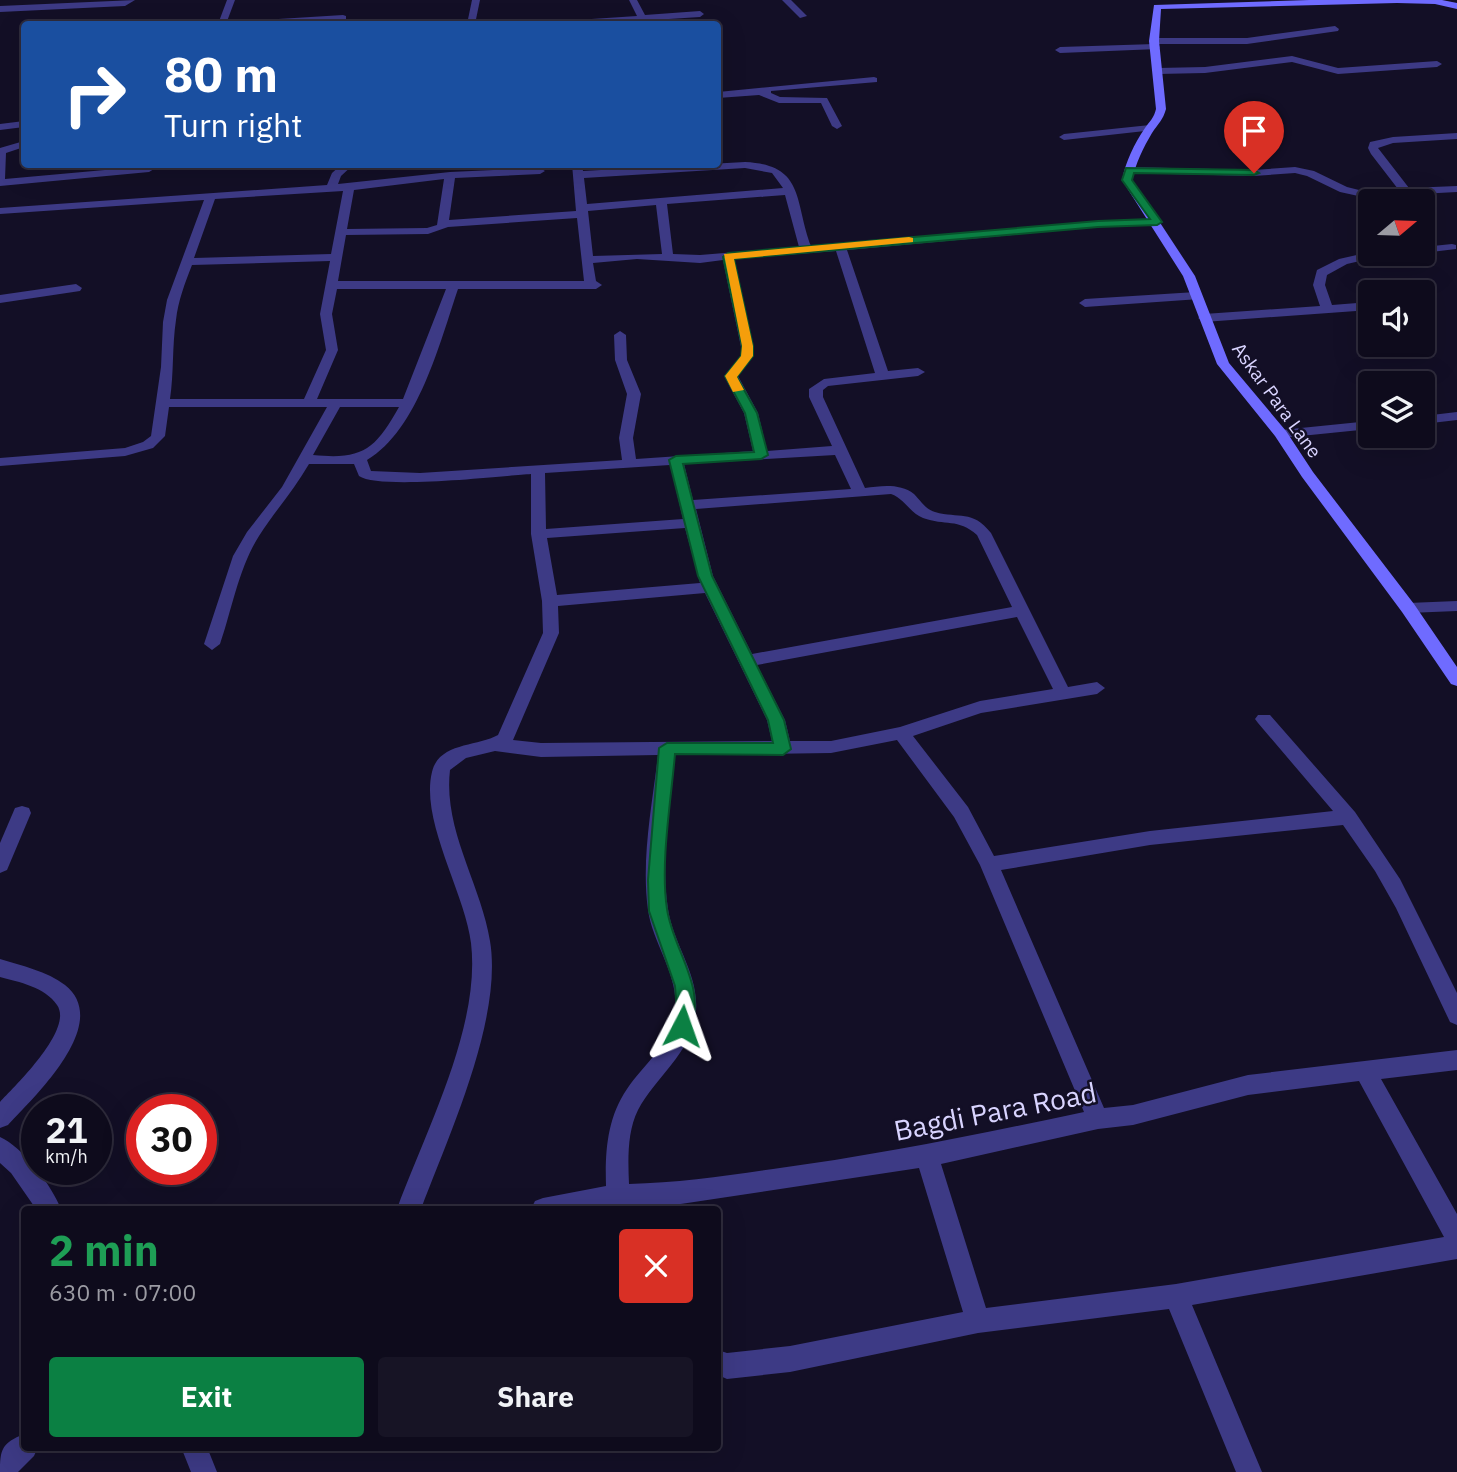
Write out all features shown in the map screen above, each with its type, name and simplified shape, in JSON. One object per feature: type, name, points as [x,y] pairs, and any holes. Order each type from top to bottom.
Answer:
[{"type":"street","points":[[0,8],[5,0]]},
{"type":"street","points":[[0,8],[125,3],[131,0]]},
{"type":"street","points":[[223,21],[231,0]]},
{"type":"street","points":[[472,21],[476,0]]},
{"type":"street","points":[[634,0],[642,18]]},
{"type":"street","points":[[786,0],[803,16]]},
{"type":"street","points":[[1358,193],[1334,187],[1310,173],[1295,170],[1254,173],[1129,170],[1150,128],[1158,120],[1161,109],[1154,44],[1157,4],[1435,0],[1457,6]]},
{"type":"street","points":[[602,21],[699,14]]},
{"type":"street","points":[[288,21],[343,17]]},
{"type":"street","points":[[1060,50],[1247,41],[1335,29]]},
{"type":"street","points":[[1158,71],[1205,70],[1292,60],[1338,71],[1437,64]]},
{"type":"street","points":[[766,93],[767,89],[771,88],[874,80]]},
{"type":"street","points":[[721,95],[753,91],[766,93],[779,100],[824,100],[837,127]]},
{"type":"street","points":[[0,127],[21,124]]},
{"type":"street","points":[[1064,137],[1150,128]]},
{"type":"street","points":[[1404,189],[1376,154],[1374,144],[1393,140],[1457,136]]},
{"type":"street","points":[[21,145],[1,152],[0,182],[149,169]]},
{"type":"street","points":[[721,165],[772,167],[788,181],[794,213],[806,249]]},
{"type":"street","points":[[332,188],[336,175],[344,168]]},
{"type":"street","points":[[331,285],[593,285],[586,260],[577,170],[634,168]]},
{"type":"street","name":"Askar Para Lane","points":[[1129,170],[1127,180],[1157,222],[1189,276],[1223,364],[1281,434],[1315,484],[1409,608],[1457,680]]},
{"type":"street","points":[[0,211],[349,187],[450,175],[540,171]]},
{"type":"street","points":[[444,224],[450,175]]},
{"type":"street","points":[[309,403],[332,350],[326,321],[349,187]]},
{"type":"street","points":[[1435,189],[1457,189]]},
{"type":"street","points":[[341,232],[428,231],[436,230],[444,224],[661,201],[791,191]]},
{"type":"street","points":[[0,462],[140,449],[155,441],[168,367],[169,322],[173,300],[211,196]]},
{"type":"street","points":[[661,201],[668,257]]},
{"type":"street","points":[[586,260],[637,256],[728,257],[1098,224],[1157,222]]},
{"type":"street","points":[[840,246],[883,376]]},
{"type":"street","points":[[1435,249],[1452,247]]},
{"type":"street","points":[[187,262],[337,257]]},
{"type":"street","points":[[728,257],[747,346],[747,356],[731,376],[751,413],[761,455]]},
{"type":"street","points":[[1328,308],[1319,285],[1321,272],[1358,258]]},
{"type":"street","points":[[305,459],[360,459],[383,442],[408,403],[424,369],[453,286]]},
{"type":"street","points":[[0,299],[76,288]]},
{"type":"street","points":[[1085,303],[1196,296]]},
{"type":"street","points":[[1204,318],[1358,307]]},
{"type":"street","points":[[620,335],[621,360],[634,394],[626,438],[629,463]]},
{"type":"street","points":[[859,491],[816,397],[816,389],[824,383],[918,372]]},
{"type":"street","points":[[162,403],[408,403]]},
{"type":"street","points":[[212,644],[242,556],[253,535],[288,488],[335,403]]},
{"type":"street","points":[[1435,419],[1457,416]]},
{"type":"street","points":[[1281,434],[1358,426]]},
{"type":"street","points":[[360,459],[363,472],[377,478],[841,450]]},
{"type":"street","points":[[676,460],[690,523],[710,587],[776,720],[783,749]]},
{"type":"street","points":[[497,745],[505,739],[551,633],[551,601],[538,534],[538,468]]},
{"type":"street","points":[[686,505],[891,490],[904,492],[928,515],[963,518],[983,533],[1063,693]]},
{"type":"street","points":[[538,534],[690,523]]},
{"type":"street","points":[[551,601],[710,587]]},
{"type":"street","points":[[1409,608],[1457,606]]},
{"type":"street","points":[[747,661],[1021,611]]},
{"type":"street","points":[[410,1206],[457,1080],[481,982],[481,943],[449,838],[439,791],[442,767],[449,758],[497,745],[541,750],[831,747],[901,733],[980,706],[1097,688]]},
{"type":"street","points":[[1264,719],[1348,817],[1381,864],[1407,908],[1457,1016]]},
{"type":"street","points":[[901,733],[961,812],[989,864],[1098,1119]]},
{"type":"street","points":[[618,1195],[616,1163],[622,1126],[632,1099],[678,1040],[686,1012],[684,986],[658,911],[656,880],[667,748]]},
{"type":"street","points":[[0,865],[22,813]]},
{"type":"street","points":[[989,864],[1150,838],[1348,817]]},
{"type":"street","points":[[0,968],[54,988],[67,999],[71,1014],[70,1030],[57,1052],[0,1118]]},
{"type":"street","name":"Bagdi Para Road","points":[[559,1206],[618,1195],[675,1202],[927,1156],[1098,1119],[1133,1115],[1248,1085],[1457,1060]]},
{"type":"street","points":[[1365,1071],[1457,1237]]},
{"type":"street","points":[[0,1148],[19,1165],[47,1206]]},
{"type":"street","points":[[927,1156],[978,1321]]},
{"type":"street","points":[[721,1364],[727,1366],[790,1359],[978,1321],[1176,1296],[1457,1247]]},
{"type":"street","points":[[1176,1296],[1248,1472]]},
{"type":"street","points":[[3,1472],[13,1456],[21,1450]]},
{"type":"street","points":[[196,1451],[204,1472]]},
{"type":"slow traffic","points":[[737,390],[731,376],[747,356],[747,346],[728,257],[909,240]]},
{"type":"route","points":[[682,1026],[686,1012],[684,986],[658,911],[656,880],[667,748],[783,749],[776,720],[705,576],[676,460],[761,455],[748,405],[731,376],[747,356],[747,346],[728,257],[1098,224],[1157,222],[1127,180],[1129,170],[1254,173]]}]
